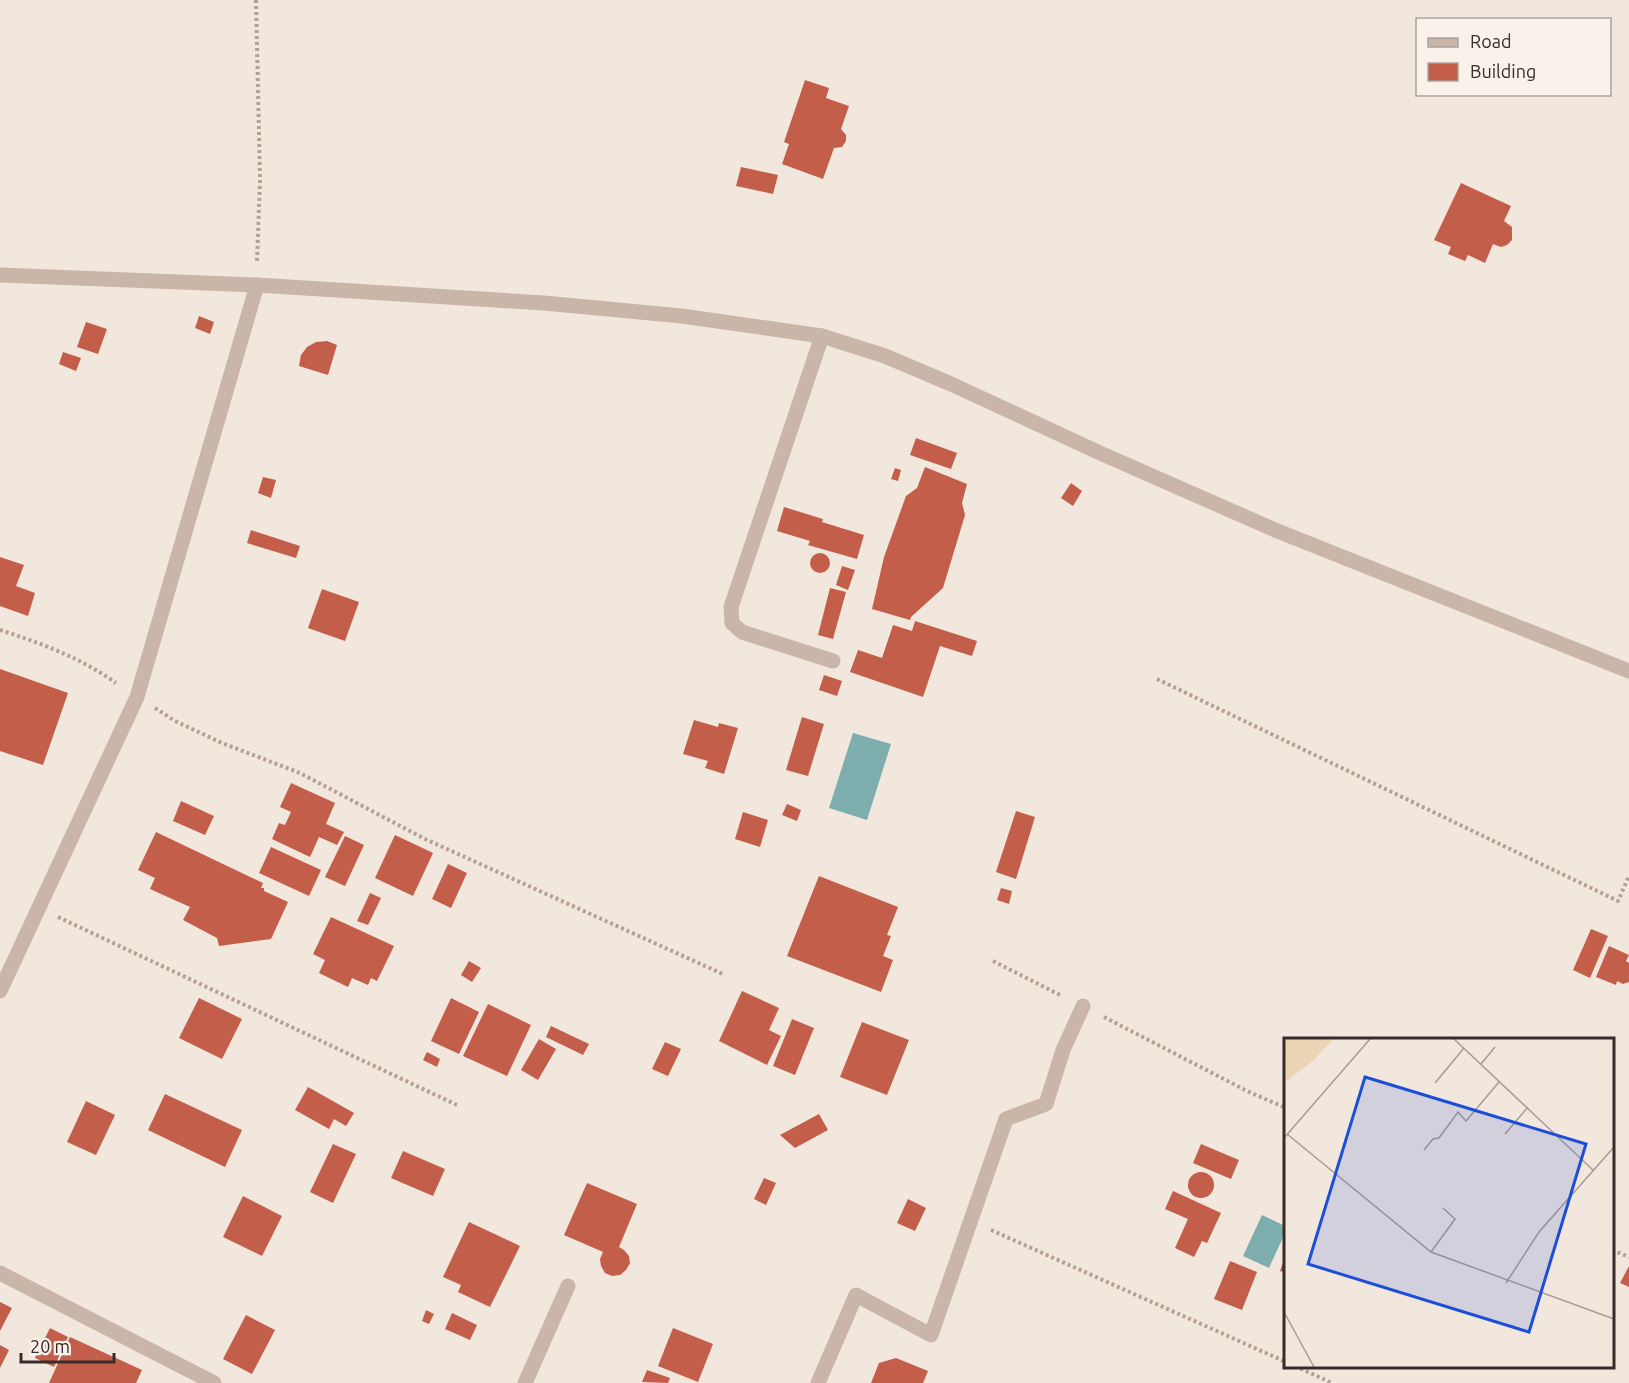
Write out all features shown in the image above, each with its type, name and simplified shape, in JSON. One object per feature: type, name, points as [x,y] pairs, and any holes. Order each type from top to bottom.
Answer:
[{"type":"street","points":[[0,275],[257,285],[544,303],[682,316],[822,336],[885,356],[1275,530],[1629,671]]},
{"type":"street","points":[[0,991],[137,697],[257,285]]},
{"type":"street","points":[[822,336],[731,606],[732,623],[742,632],[833,661]]},
{"type":"street","points":[[818,1383],[856,1295],[931,1335],[1006,1119],[1046,1104],[1063,1050],[1083,1006]]},
{"type":"street","points":[[0,1274],[214,1383]]},
{"type":"street","points":[[525,1383],[568,1286]]},
{"type":"path","points":[[255,0],[260,179],[257,285]]},
{"type":"path","points":[[0,630],[33,641],[95,668],[175,721],[222,743],[300,773],[424,839],[725,975]]},
{"type":"path","points":[[1157,679],[1618,902],[1629,876]]},
{"type":"path","points":[[38,908],[457,1105]]},
{"type":"path","points":[[993,961],[1247,1091],[1284,1107]]},
{"type":"path","points":[[971,1221],[1284,1361]]},
{"type":"path","points":[[1614,1251],[1629,1257]]},
{"type":"path","points":[[1299,1368],[1332,1383]]},
{"type":"water","points":[[853,733],[891,744],[867,820],[829,808]]},
{"type":"water","points":[[1262,1215],[1284,1226],[1284,1235],[1269,1268],[1243,1256]]},
{"type":"building","points":[[805,80],[829,88],[826,98],[849,106],[841,129],[846,135],[846,141],[842,147],[834,148],[823,179],[782,164],[789,144],[784,142]]},
{"type":"building","points":[[741,167],[778,175],[773,194],[736,186]]},
{"type":"building","points":[[1461,183],[1511,206],[1504,221],[1512,227],[1512,240],[1501,247],[1493,244],[1485,263],[1468,255],[1465,261],[1448,254],[1451,247],[1434,240]]},
{"type":"building","points":[[199,316],[214,322],[210,334],[195,328]]},
{"type":"building","points":[[86,322],[107,329],[98,354],[77,347]]},
{"type":"building","points":[[327,341],[337,345],[328,375],[299,366],[301,355],[307,347],[316,342]]},
{"type":"building","points":[[63,352],[81,358],[76,371],[59,364]]},
{"type":"building","points":[[916,438],[957,453],[951,469],[910,455]]},
{"type":"building","points":[[925,467],[967,484],[962,503],[965,515],[943,588],[910,620],[872,609],[884,557],[906,496],[917,488]]},
{"type":"building","points":[[895,468],[901,470],[898,481],[891,479]]},
{"type":"building","points":[[263,477],[276,480],[271,498],[258,493]]},
{"type":"building","points":[[1071,483],[1082,491],[1073,506],[1061,498]]},
{"type":"building","points":[[784,507],[864,535],[857,559],[808,545],[810,541],[777,531]]},
{"type":"building","points":[[251,530],[300,546],[296,558],[247,543]]},
{"type":"building","points":[[816,553],[824,553],[830,559],[830,567],[824,573],[816,573],[810,567],[810,559]]},
{"type":"building","points":[[0,557],[24,565],[16,586],[35,593],[28,616],[0,606]]},
{"type":"building","points":[[842,566],[855,570],[848,590],[836,585]]},
{"type":"building","points":[[830,588],[846,592],[833,639],[818,635]]},
{"type":"building","points":[[322,589],[359,602],[345,641],[308,628]]},
{"type":"building","points":[[915,621],[977,641],[972,656],[940,646],[923,697],[850,672],[858,650],[882,658],[893,625],[912,631]]},
{"type":"building","points":[[0,669],[68,693],[43,765],[0,751]]},
{"type":"building","points":[[824,675],[842,681],[837,696],[819,690]]},
{"type":"building","points":[[802,717],[824,724],[808,776],[786,770]]},
{"type":"building","points":[[694,720],[718,727],[719,723],[738,728],[724,774],[705,768],[708,761],[683,754]]},
{"type":"building","points":[[291,783],[335,803],[326,824],[344,832],[337,845],[319,837],[310,857],[272,839],[279,823],[285,825],[291,812],[280,807]]},
{"type":"building","points":[[181,801],[214,816],[205,835],[173,821]]},
{"type":"building","points":[[787,804],[801,810],[797,821],[782,815]]},
{"type":"building","points":[[1016,811],[1035,817],[1016,879],[996,872]]},
{"type":"building","points":[[743,812],[768,820],[760,847],[735,839]]},
{"type":"building","points":[[156,832],[263,883],[261,888],[264,888],[264,891],[288,902],[271,939],[219,946],[217,938],[183,920],[190,907],[150,889],[155,878],[138,870]]},
{"type":"building","points":[[395,835],[433,853],[413,896],[375,878]]},
{"type":"building","points":[[345,836],[364,845],[345,886],[325,877]]},
{"type":"building","points":[[271,847],[321,870],[309,896],[259,873]]},
{"type":"building","points":[[448,864],[467,873],[451,908],[432,899]]},
{"type":"building","points":[[819,876],[898,907],[887,935],[891,936],[883,956],[893,960],[881,992],[787,956]]},
{"type":"building","points":[[1001,888],[1012,891],[1009,904],[997,900]]},
{"type":"building","points":[[370,893],[381,898],[368,925],[357,921]]},
{"type":"building","points":[[331,917],[394,946],[377,981],[371,978],[368,985],[352,978],[348,987],[319,973],[325,960],[313,954]]},
{"type":"building","points":[[1591,929],[1608,936],[1590,978],[1573,970]]},
{"type":"building","points":[[1609,946],[1629,955],[1626,961],[1629,963],[1629,982],[1623,984],[1617,981],[1616,985],[1596,977]]},
{"type":"building","points":[[469,961],[481,968],[472,982],[461,975]]},
{"type":"building","points":[[742,991],[779,1008],[769,1030],[781,1036],[767,1065],[719,1041]]},
{"type":"building","points":[[199,998],[242,1019],[222,1059],[179,1038]]},
{"type":"building","points":[[451,998],[479,1012],[459,1054],[431,1041]]},
{"type":"building","points":[[488,1004],[531,1025],[507,1076],[463,1056]]},
{"type":"building","points":[[792,1019],[814,1028],[795,1075],[773,1066]]},
{"type":"building","points":[[862,1022],[909,1040],[887,1095],[840,1077]]},
{"type":"building","points":[[551,1026],[589,1044],[583,1055],[546,1037]]},
{"type":"building","points":[[539,1039],[556,1049],[538,1080],[521,1070]]},
{"type":"building","points":[[665,1042],[681,1049],[668,1076],[652,1069]]},
{"type":"building","points":[[427,1052],[440,1059],[437,1067],[423,1060]]},
{"type":"building","points":[[308,1087],[354,1113],[346,1126],[334,1119],[329,1129],[295,1110]]},
{"type":"building","points":[[165,1094],[242,1130],[225,1167],[148,1130]]},
{"type":"building","points":[[86,1101],[115,1115],[96,1155],[67,1142]]},
{"type":"building","points":[[819,1114],[828,1130],[795,1148],[780,1135]]},
{"type":"building","points":[[333,1144],[356,1154],[333,1203],[310,1192]]},
{"type":"building","points":[[1201,1144],[1239,1160],[1231,1179],[1193,1163]]},
{"type":"building","points":[[403,1151],[445,1169],[433,1196],[391,1178]]},
{"type":"building","points":[[1201,1172],[1210,1176],[1214,1185],[1210,1194],[1201,1198],[1192,1194],[1188,1185],[1192,1176]]},
{"type":"building","points":[[764,1178],[776,1183],[766,1205],[754,1199]]},
{"type":"building","points":[[587,1183],[637,1204],[619,1247],[629,1256],[630,1263],[620,1275],[612,1276],[605,1273],[600,1259],[603,1252],[564,1235]]},
{"type":"building","points":[[1173,1191],[1221,1213],[1207,1243],[1202,1241],[1194,1257],[1175,1248],[1188,1219],[1165,1209]]},
{"type":"building","points":[[243,1196],[282,1216],[262,1256],[223,1237]]},
{"type":"building","points":[[908,1199],[926,1208],[915,1231],[897,1223]]},
{"type":"building","points":[[469,1222],[520,1246],[490,1307],[458,1292],[461,1285],[443,1277]]},
{"type":"building","points":[[1284,1260],[1284,1272],[1280,1271]]},
{"type":"building","points":[[1230,1261],[1257,1272],[1242,1310],[1214,1299]]},
{"type":"building","points":[[1629,1266],[1629,1287],[1620,1283]]},
{"type":"building","points":[[0,1302],[12,1308],[0,1331]]},
{"type":"building","points":[[426,1310],[434,1314],[429,1324],[422,1321]]},
{"type":"building","points":[[452,1313],[477,1325],[470,1340],[445,1329]]},
{"type":"building","points":[[246,1315],[275,1330],[252,1374],[223,1359]]},
{"type":"building","points":[[50,1328],[68,1337],[54,1367],[35,1358]]},
{"type":"building","points":[[673,1328],[713,1344],[698,1382],[658,1366]]},
{"type":"building","points":[[70,1337],[142,1370],[136,1383],[49,1383]]},
{"type":"building","points":[[0,1345],[9,1350],[0,1368]]},
{"type":"building","points":[[896,1358],[928,1371],[923,1383],[871,1383],[879,1363]]},
{"type":"building","points":[[647,1370],[670,1378],[668,1383],[642,1382]]}]
